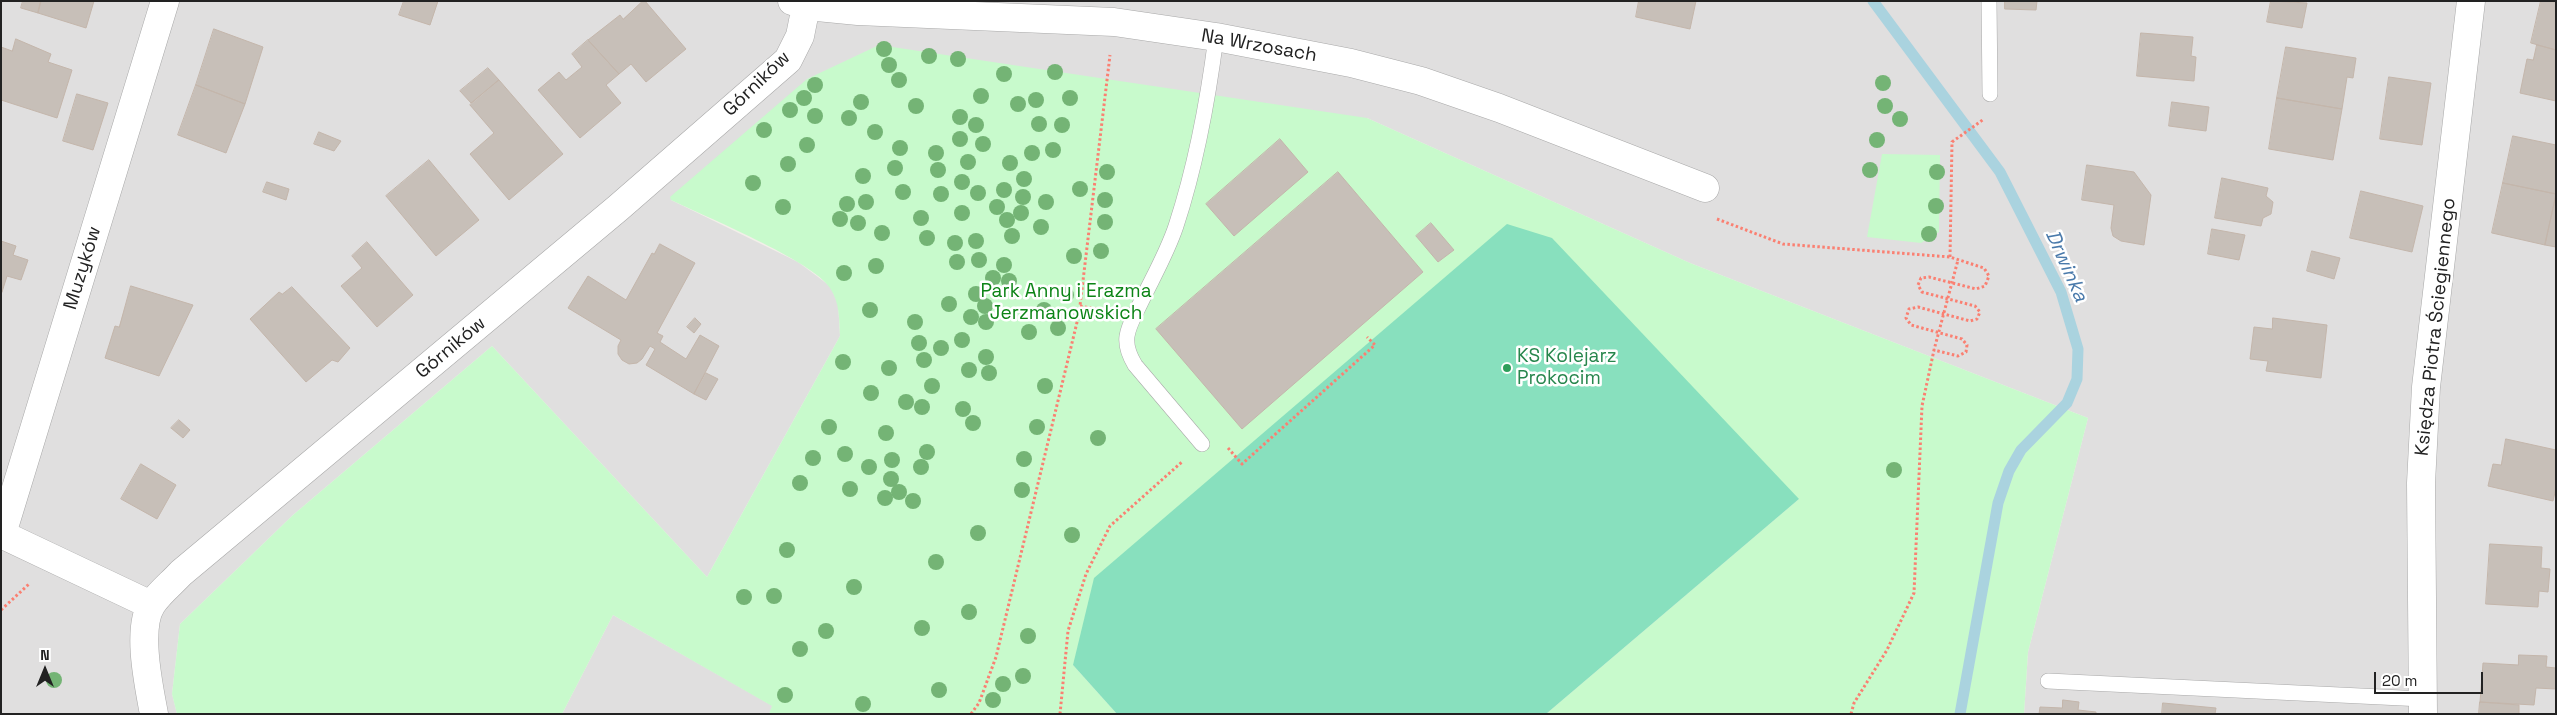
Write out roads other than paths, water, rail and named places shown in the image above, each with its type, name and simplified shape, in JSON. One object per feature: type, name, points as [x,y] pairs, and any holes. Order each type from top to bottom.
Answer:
[{"type":"street","name":"Muzyków","points":[[2,534],[164,1]]},
{"type":"street","name":"Księdza Piotra Ściegiennego","points":[[2423,706],[2421,483],[2426,387],[2471,1]]},
{"type":"street","name":"Na Wrzosach","points":[[802,3],[858,11],[1114,22],[1216,37],[1352,63],[1421,81],[1499,108],[1705,188]]},
{"type":"street","name":"Górników","points":[[154,714],[145,666],[145,629],[151,605],[181,573],[618,208],[788,60],[800,36],[802,3]]},
{"type":"street","points":[[2,534],[151,605]]},
{"type":"lane","points":[[1989,1],[1990,94]]},
{"type":"lane","points":[[1202,444],[1135,365],[1127,352],[1125,342],[1131,322],[1164,255],[1186,191],[1209,89],[1216,37]]},
{"type":"lane","points":[[2048,680],[2423,706]]},
{"type":"waterway","name":"Drwinka","points":[[1873,1],[2000,172],[2061,292],[2078,349],[2077,379],[2067,403],[2021,450],[2009,471],[1998,503],[1960,714]]},
{"type":"place","name":"KS Kolejarz Prokocim","points":[[1507,368]]},
{"type":"park label","name":"Park Anny i Erazma Jerzmanowskich","points":[[1066,303]]}]
